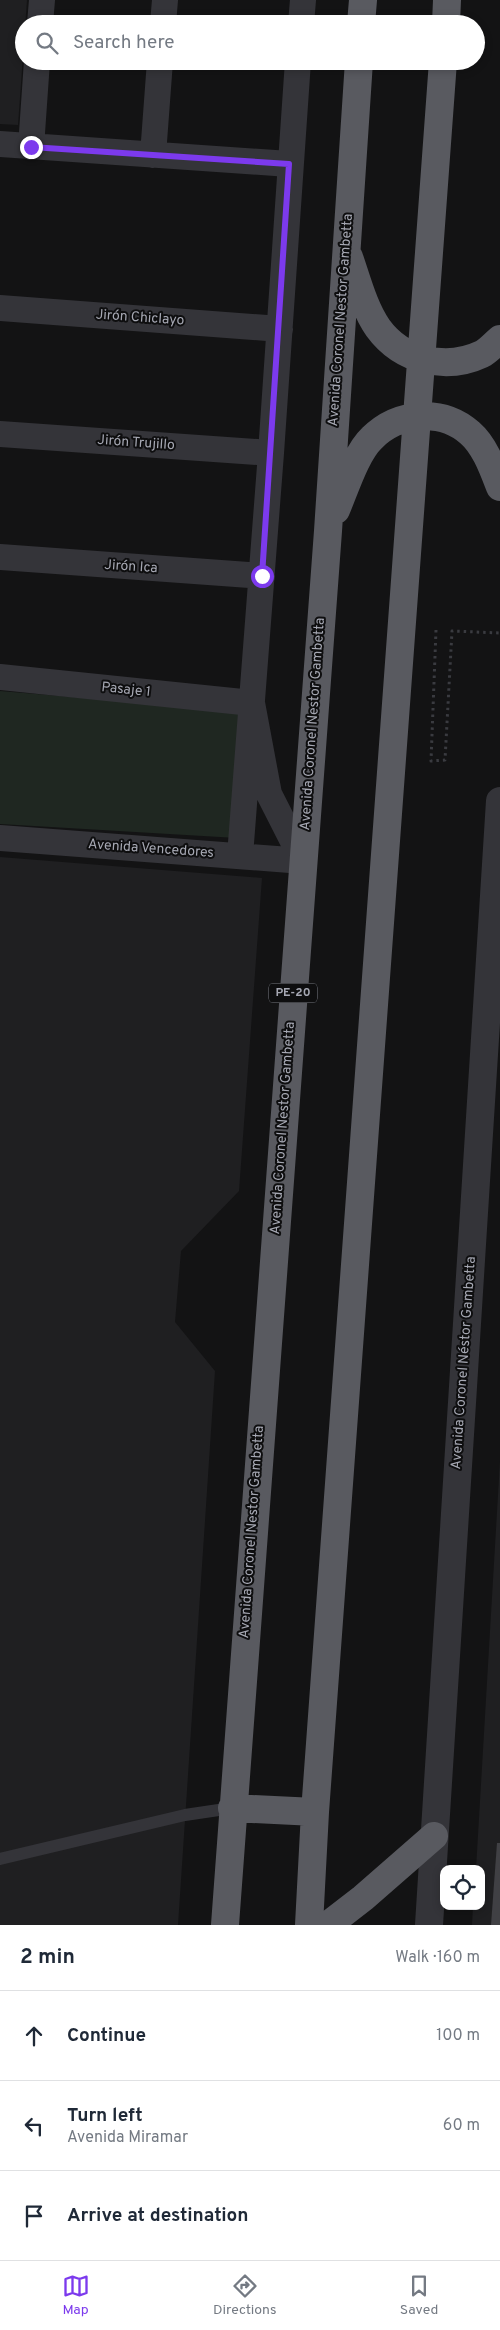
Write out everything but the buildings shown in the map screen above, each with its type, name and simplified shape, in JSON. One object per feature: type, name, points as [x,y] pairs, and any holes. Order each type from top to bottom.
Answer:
[{"type":"highway","points":[[362,15],[363,0]]},
{"type":"highway","points":[[446,15],[447,0]]},
{"type":"highway","name":"Avenida Coronel Nestor Gambetta","points":[[225,1925],[232,1808],[328,531],[345,246],[358,70]]},
{"type":"highway","points":[[309,1925],[315,1812],[442,70]]},
{"type":"highway","points":[[345,246],[364,300],[379,329],[399,349],[421,360],[450,363],[482,354],[500,339]]},
{"type":"highway","points":[[328,531],[358,459],[371,438],[395,421],[418,416],[442,418],[470,433],[489,460],[500,487]]},
{"type":"highway","points":[[232,1808],[315,1812]]},
{"type":"highway","points":[[328,1925],[363,1898],[434,1836]]},
{"type":"street","points":[[41,15],[42,0]]},
{"type":"street","points":[[164,15],[165,0]]},
{"type":"street","points":[[302,15],[303,0]]},
{"type":"street","points":[[31,147],[36,70]]},
{"type":"street","points":[[153,155],[159,70]]},
{"type":"street","points":[[240,856],[271,453],[289,164],[297,70]]},
{"type":"street","points":[[0,144],[289,164]]},
{"type":"street","name":"Jirón Chiclayo","points":[[0,308],[280,329]]},
{"type":"street","name":"Jirón Trujillo","points":[[0,434],[271,453]]},
{"type":"street","name":"Jirón Ica","points":[[0,557],[262,576]]},
{"type":"street","name":"Pasaje 1","points":[[0,677],[252,704]]},
{"type":"street","points":[[252,704],[269,794],[302,861]]},
{"type":"street","name":"Avenida Coronel Néstor Gambetta","points":[[429,1925],[493,1016],[500,801]]},
{"type":"street","name":"Avenida Vencedores","points":[[0,838],[302,861]]},
{"type":"lane","points":[[0,1859],[185,1815],[232,1808]]},
{"type":"path","points":[[436,630],[431,761],[445,760],[452,631],[500,633]]},
{"type":"shaded area","points":[[0,0],[27,0],[26,15],[15,15],[15,70],[22,70],[18,125],[0,124]]},
{"type":"shaded area","points":[[0,691],[241,711],[237,838],[0,824]]},
{"type":"shaded area","points":[[0,857],[262,878],[239,1191],[181,1251],[175,1322],[215,1371],[178,1925],[0,1925]]},
{"type":"shaded area","points":[[500,1461],[500,1925],[472,1925],[473,1910],[485,1910],[485,1865],[476,1865]]},
{"type":"route","points":[[31,147],[289,164],[282,302],[262,576]]}]
